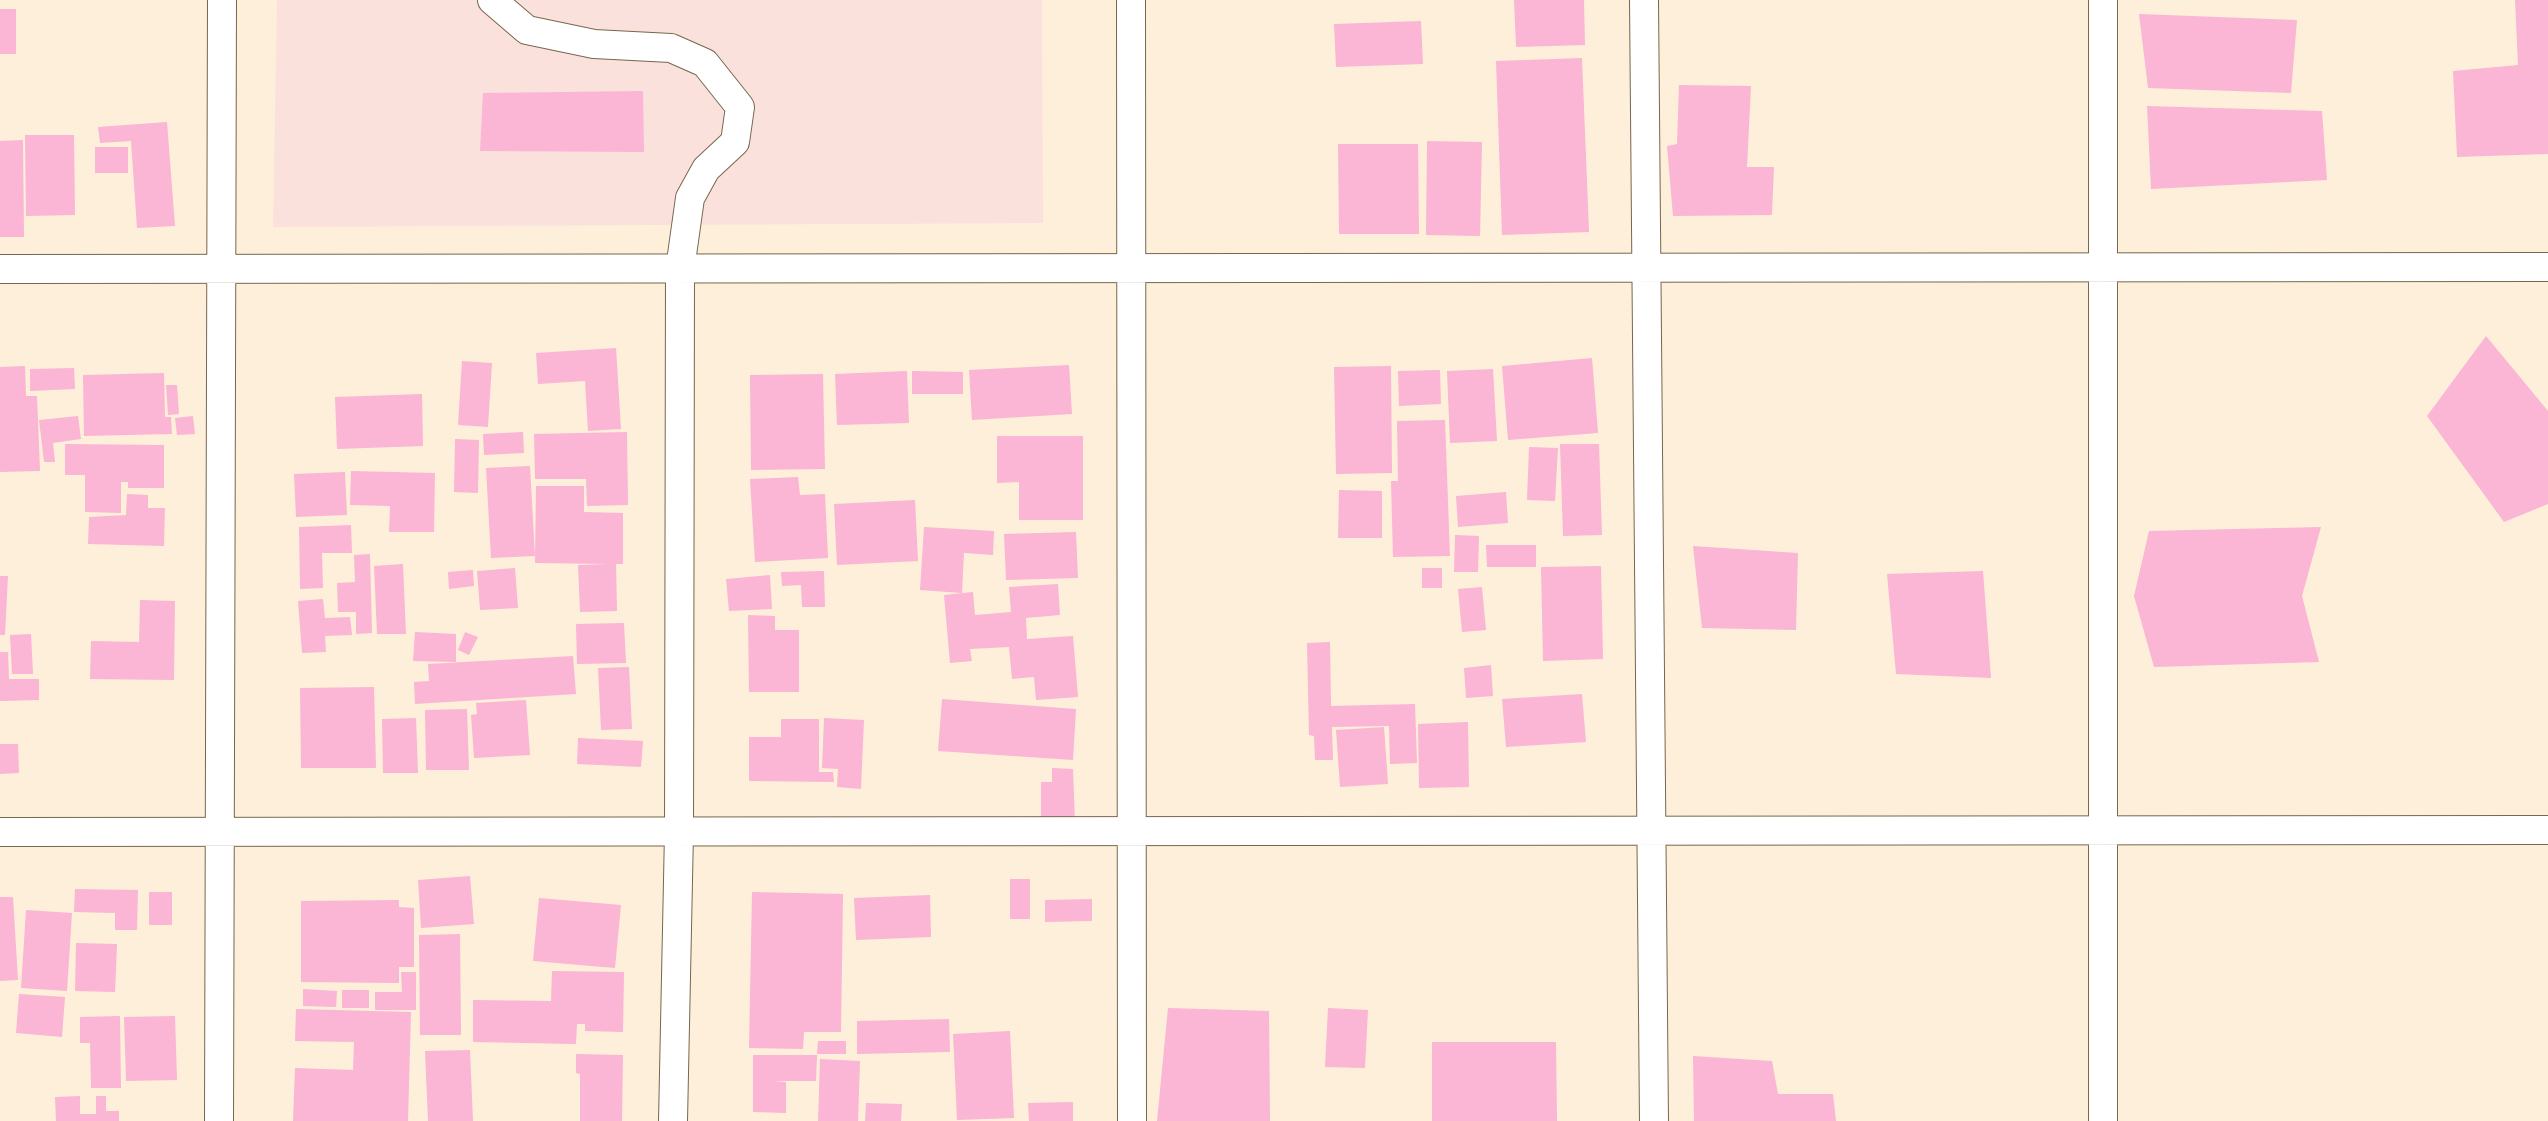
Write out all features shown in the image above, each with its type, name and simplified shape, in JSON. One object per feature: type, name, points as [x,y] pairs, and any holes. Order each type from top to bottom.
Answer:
[{"type":"street","points":[[219,1121],[222,0]]},
{"type":"street","points":[[492,0],[527,30],[594,44],[671,48],[705,64],[740,107],[735,142],[706,169],[690,198],[680,269],[679,832],[673,1121]]},
{"type":"street","points":[[1131,0],[1132,1121]]},
{"type":"street","points":[[1644,0],[1654,1121]]},
{"type":"street","points":[[2103,0],[2104,1121]]},
{"type":"street","points":[[0,269],[2548,267]]},
{"type":"street","points":[[0,832],[2548,830]]},
{"type":"shaded area","points":[[277,0],[1042,0],[1043,223],[273,227]]},
{"type":"building","points":[[1514,0],[1584,0],[1585,45],[1516,47]]},
{"type":"building","points":[[2515,0],[2548,0],[2548,154],[2457,157],[2453,71],[2518,65]]},
{"type":"building","points":[[0,9],[16,9],[16,54],[0,54]]},
{"type":"building","points":[[2139,14],[2297,20],[2291,93],[2148,88]]},
{"type":"building","points":[[1421,21],[1423,64],[1336,67],[1334,24]]},
{"type":"building","points":[[1582,58],[1589,232],[1502,235],[1496,61]]},
{"type":"building","points":[[1679,85],[1751,86],[1747,167],[1774,167],[1772,215],[1673,216],[1667,146],[1677,144]]},
{"type":"building","points":[[643,91],[644,152],[480,151],[483,93]]},
{"type":"building","points":[[2147,106],[2322,111],[2327,180],[2151,189]]},
{"type":"building","points":[[167,122],[175,226],[137,228],[131,141],[100,143],[98,127]]},
{"type":"building","points":[[25,135],[74,135],[75,215],[26,216]]},
{"type":"building","points":[[23,140],[24,237],[0,237],[0,141]]},
{"type":"building","points":[[1427,141],[1482,142],[1480,236],[1426,235]]},
{"type":"building","points":[[1338,144],[1418,144],[1419,234],[1339,234]]},
{"type":"building","points":[[95,147],[128,147],[128,173],[95,173]]},
{"type":"building","points":[[2486,336],[2548,411],[2548,504],[2504,522],[2427,416]]},
{"type":"building","points":[[616,348],[621,429],[588,431],[585,381],[538,384],[536,353]]},
{"type":"building","points":[[1592,358],[1598,433],[1508,440],[1502,366]]},
{"type":"building","points":[[462,361],[492,363],[488,427],[458,425]]},
{"type":"building","points":[[1069,365],[1072,414],[972,420],[969,370]]},
{"type":"building","points":[[25,366],[26,396],[37,396],[40,471],[0,472],[0,367]]},
{"type":"building","points":[[1391,366],[1392,473],[1336,474],[1334,367]]},
{"type":"building","points":[[74,368],[75,389],[30,391],[30,369]]},
{"type":"building","points":[[1493,369],[1497,441],[1450,443],[1447,371]]},
{"type":"building","points":[[1440,370],[1441,404],[1399,406],[1398,371]]},
{"type":"building","points":[[907,371],[909,423],[837,425],[835,374]]},
{"type":"building","points":[[912,371],[963,372],[963,394],[912,394]]},
{"type":"building","points":[[164,373],[165,417],[171,417],[172,434],[84,436],[83,375]]},
{"type":"building","points":[[823,374],[825,469],[751,470],[750,375]]},
{"type":"building","points":[[166,385],[177,385],[179,414],[168,415]]},
{"type":"building","points":[[422,394],[423,446],[337,449],[335,397]]},
{"type":"building","points":[[78,416],[81,439],[53,443],[55,462],[44,462],[39,420]]},
{"type":"building","points":[[193,416],[195,434],[177,435],[175,418]]},
{"type":"building","points":[[1445,420],[1450,556],[1393,557],[1391,481],[1398,481],[1397,421]]},
{"type":"building","points":[[523,432],[524,453],[484,455],[483,434]]},
{"type":"building","points":[[627,432],[628,505],[587,506],[586,479],[535,479],[534,434]]},
{"type":"building","points":[[997,436],[1083,436],[1083,520],[1019,520],[1019,482],[997,483]]},
{"type":"building","points":[[455,439],[479,440],[478,493],[454,492]]},
{"type":"building","points":[[65,444],[164,445],[164,488],[128,488],[128,482],[121,482],[121,513],[85,512],[85,475],[65,475]]},
{"type":"building","points":[[1560,444],[1599,444],[1602,535],[1563,536]]},
{"type":"building","points":[[1529,447],[1558,448],[1555,501],[1527,500]]},
{"type":"building","points":[[530,466],[535,556],[491,558],[486,468]]},
{"type":"building","points":[[351,471],[435,473],[434,532],[389,532],[390,506],[350,505]]},
{"type":"building","points":[[345,472],[347,515],[296,517],[294,474]]},
{"type":"building","points":[[798,477],[800,495],[825,494],[828,558],[755,562],[750,479]]},
{"type":"building","points":[[536,486],[584,486],[584,512],[623,513],[623,564],[616,564],[617,611],[580,612],[578,565],[609,564],[535,563]]},
{"type":"building","points":[[1339,490],[1382,491],[1382,538],[1338,538]]},
{"type":"building","points":[[1506,492],[1508,523],[1458,527],[1456,496]]},
{"type":"building","points":[[127,494],[148,495],[148,508],[165,508],[164,546],[88,544],[89,517],[126,515]]},
{"type":"building","points":[[915,500],[918,561],[837,565],[834,504]]},
{"type":"building","points":[[351,525],[352,553],[322,553],[323,588],[300,589],[299,527]]},
{"type":"building","points":[[924,527],[994,531],[993,555],[964,553],[962,593],[920,590]]},
{"type":"building","points":[[2321,527],[2302,596],[2319,662],[2154,667],[2134,596],[2149,531]]},
{"type":"building","points":[[1076,532],[1078,578],[1006,580],[1004,534]]},
{"type":"building","points":[[1455,535],[1479,536],[1478,572],[1454,572]]},
{"type":"building","points":[[1486,545],[1536,545],[1536,567],[1487,567]]},
{"type":"building","points":[[1693,546],[1798,553],[1796,630],[1702,628]]},
{"type":"building","points":[[370,554],[372,633],[356,634],[356,612],[338,612],[337,583],[355,582],[354,555]]},
{"type":"building","points":[[403,564],[406,634],[377,634],[374,566]]},
{"type":"building","points":[[1601,566],[1603,659],[1543,661],[1541,567]]},
{"type":"building","points":[[515,568],[518,608],[480,610],[477,571]]},
{"type":"building","points":[[1422,568],[1442,568],[1442,588],[1422,588]]},
{"type":"building","points":[[473,570],[474,586],[449,589],[448,572]]},
{"type":"building","points":[[824,571],[825,607],[802,607],[801,585],[782,586],[781,572]]},
{"type":"building","points":[[1983,571],[1991,678],[1896,674],[1887,574]]},
{"type":"building","points":[[770,575],[772,609],[729,611],[726,579]]},
{"type":"building","points":[[0,576],[8,576],[5,635],[0,635]]},
{"type":"building","points":[[1058,584],[1060,615],[1026,618],[1027,639],[1073,636],[1078,697],[1036,700],[1034,677],[1012,679],[1009,647],[970,649],[972,661],[950,663],[944,595],[973,592],[975,615],[1011,612],[1009,587]]},
{"type":"building","points":[[1482,587],[1486,630],[1462,632],[1458,589]]},
{"type":"building","points":[[323,599],[325,618],[350,617],[352,635],[325,636],[326,652],[302,653],[298,601]]},
{"type":"building","points":[[140,600],[175,601],[174,680],[90,679],[91,641],[139,642]]},
{"type":"building","points":[[748,615],[775,616],[775,630],[799,630],[799,692],[749,692]]},
{"type":"building","points":[[624,623],[626,663],[577,664],[576,624]]},
{"type":"building","points":[[415,632],[456,634],[456,662],[413,661]]},
{"type":"building","points":[[465,632],[478,637],[469,655],[458,650]]},
{"type":"building","points":[[31,634],[33,674],[12,674],[10,635]]},
{"type":"building","points":[[1330,642],[1331,706],[1415,704],[1417,763],[1390,764],[1389,726],[1332,727],[1333,760],[1315,760],[1314,736],[1309,735],[1307,643]]},
{"type":"building","points":[[0,652],[8,652],[9,679],[39,679],[39,700],[0,701]]},
{"type":"building","points":[[573,656],[576,694],[415,704],[414,682],[429,681],[428,664]]},
{"type":"building","points":[[1491,665],[1493,696],[1466,698],[1464,668]]},
{"type":"building","points":[[629,667],[632,729],[601,730],[598,668]]},
{"type":"building","points":[[374,687],[376,768],[301,768],[300,688]]},
{"type":"building","points":[[1582,694],[1586,742],[1506,747],[1502,699]]},
{"type":"building","points":[[942,699],[1076,709],[1073,760],[938,751]]},
{"type":"building","points":[[526,700],[530,755],[474,758],[471,715],[477,714],[476,703]]},
{"type":"building","points":[[467,709],[469,770],[426,770],[425,710]]},
{"type":"building","points":[[416,718],[418,773],[383,773],[382,719]]},
{"type":"building","points":[[824,718],[864,720],[861,789],[837,787],[838,769],[822,768]]},
{"type":"building","points":[[781,719],[819,719],[819,772],[833,772],[834,782],[749,781],[749,737],[781,737]]},
{"type":"building","points":[[1468,722],[1469,787],[1419,788],[1418,724]]},
{"type":"building","points":[[1384,727],[1388,784],[1340,787],[1336,730]]},
{"type":"building","points":[[578,738],[643,741],[641,767],[577,764]]},
{"type":"building","points":[[0,744],[18,744],[19,773],[0,774]]},
{"type":"building","points":[[1052,768],[1073,769],[1075,824],[1041,824],[1041,782],[1052,782]]},
{"type":"building","points":[[470,876],[474,924],[421,928],[418,880]]},
{"type":"building","points":[[1010,879],[1030,879],[1030,919],[1010,919]]},
{"type":"building","points":[[75,889],[138,890],[137,930],[115,930],[115,913],[74,912]]},
{"type":"building","points":[[149,892],[172,892],[172,925],[149,925]]},
{"type":"building","points":[[752,892],[843,894],[841,1032],[804,1032],[803,1049],[749,1048]]},
{"type":"building","points":[[930,895],[931,937],[856,940],[854,898]]},
{"type":"building","points":[[0,897],[13,897],[18,980],[0,981]]},
{"type":"building","points":[[539,898],[621,905],[615,968],[533,961]]},
{"type":"building","points":[[1092,899],[1092,921],[1045,922],[1045,900]]},
{"type":"building","points":[[399,900],[399,907],[414,908],[414,967],[399,967],[399,983],[301,982],[301,901]]},
{"type":"building","points":[[26,910],[72,913],[67,991],[21,988]]},
{"type":"building","points":[[460,934],[461,1035],[420,1035],[419,935]]},
{"type":"building","points":[[76,943],[117,944],[115,992],[75,991]]},
{"type":"building","points":[[552,971],[624,972],[623,1032],[585,1031],[585,1024],[577,1024],[576,1044],[473,1042],[473,1000],[551,1001]]},
{"type":"building","points":[[401,972],[416,972],[416,1010],[375,1010],[375,992],[402,992]]},
{"type":"building","points":[[303,989],[337,991],[336,1007],[303,1006]]},
{"type":"building","points":[[342,990],[369,990],[369,1008],[342,1008]]},
{"type":"building","points":[[19,994],[65,997],[62,1037],[16,1033]]},
{"type":"building","points":[[1168,1008],[1269,1011],[1270,1121],[1157,1121]]},
{"type":"building","points":[[1328,1008],[1368,1010],[1365,1068],[1325,1067]]},
{"type":"building","points":[[296,1009],[411,1012],[408,1121],[293,1121],[295,1068],[353,1070],[354,1042],[295,1041]]},
{"type":"building","points":[[120,1016],[121,1088],[91,1088],[90,1043],[80,1043],[80,1017]]},
{"type":"building","points":[[175,1016],[177,1080],[126,1081],[124,1017]]},
{"type":"building","points":[[949,1019],[950,1052],[857,1054],[857,1021]]},
{"type":"building","points":[[1010,1031],[1014,1118],[957,1120],[953,1034]]},
{"type":"building","points":[[818,1041],[846,1041],[846,1054],[817,1054]]},
{"type":"building","points":[[1432,1042],[1556,1042],[1557,1121],[1432,1121]]},
{"type":"building","points":[[470,1050],[473,1121],[428,1121],[425,1051]]},
{"type":"building","points":[[576,1054],[623,1055],[622,1121],[580,1121],[580,1074],[576,1073]]},
{"type":"building","points":[[753,1055],[817,1055],[816,1081],[772,1081],[786,1082],[786,1113],[753,1112]]},
{"type":"building","points":[[1693,1056],[1772,1061],[1778,1094],[1833,1094],[1836,1121],[1694,1121]]},
{"type":"building","points":[[820,1059],[860,1061],[858,1121],[818,1121]]},
{"type":"building","points":[[80,1096],[80,1114],[96,1114],[96,1096],[106,1096],[106,1111],[119,1111],[119,1121],[56,1121],[55,1097]]},
{"type":"building","points":[[1073,1102],[1073,1121],[1029,1121],[1028,1103]]},
{"type":"building","points":[[866,1103],[902,1104],[901,1121],[865,1121]]}]
